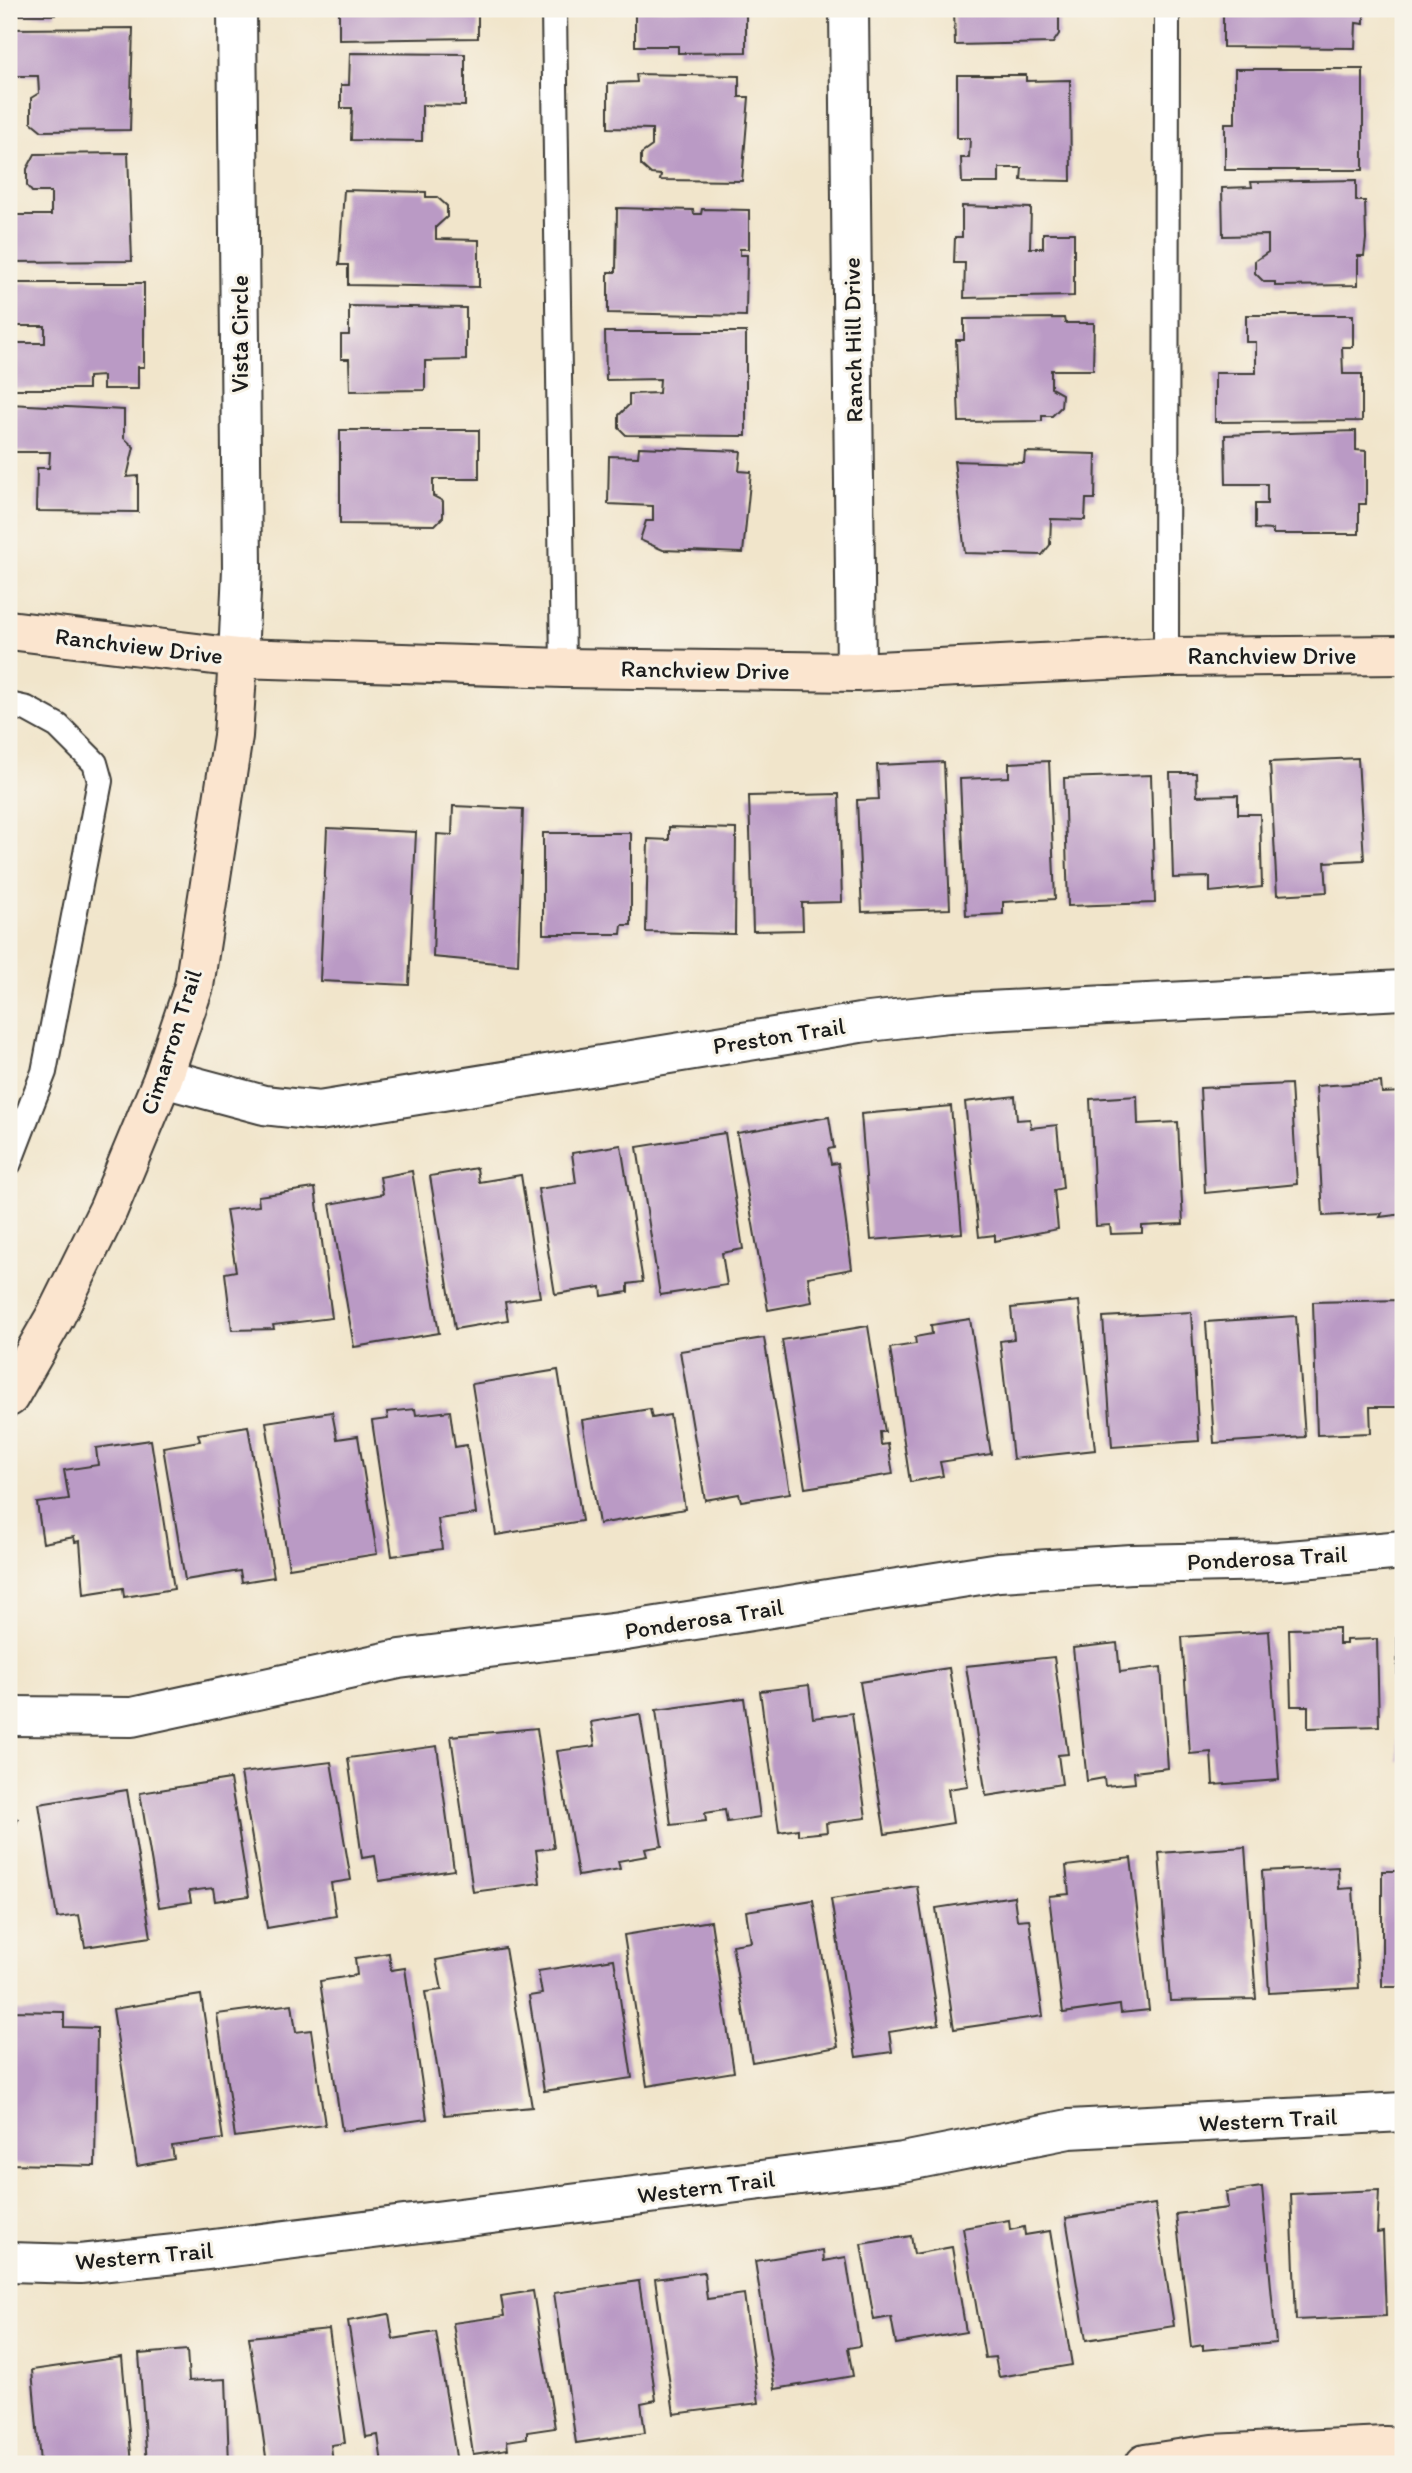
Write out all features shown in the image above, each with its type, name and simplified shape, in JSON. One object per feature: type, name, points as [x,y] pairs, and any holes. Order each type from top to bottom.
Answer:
[{"type":"street","name":"Vista Circle","points":[[237,9],[242,569],[237,658]]},
{"type":"street","name":"Ranch Hill Drive","points":[[849,9],[856,672]]},
{"type":"street","name":"Ranchview Drive","points":[[9,630],[237,658],[563,668],[856,672],[1166,657],[1403,655]]},
{"type":"street","name":"Cimarron Trail","points":[[9,1397],[56,1315],[108,1210],[163,1078],[194,986],[233,736],[237,658]]},
{"type":"street","name":"Preston Trail","points":[[163,1078],[264,1105],[318,1111],[846,1025],[948,1013],[1403,990]]},
{"type":"street","name":"Ponderosa Trail","points":[[9,1716],[132,1717],[399,1659],[619,1632],[999,1572],[1132,1564],[1279,1561],[1403,1549]]},
{"type":"street","name":"Western Trail","points":[[9,2262],[80,2264],[217,2249],[903,2162],[1069,2129],[1403,2112]]},
{"type":"street","points":[[1145,2464],[1212,2454],[1403,2447]]},
{"type":"lane","points":[[554,9],[563,668]]},
{"type":"lane","points":[[1166,657],[1167,9]]},
{"type":"lane","points":[[9,705],[27,709],[58,726],[95,763],[100,781],[44,1072],[9,1163]]},
{"type":"building","points":[[9,9],[54,9],[55,15],[9,15]]},
{"type":"building","points":[[339,9],[478,9],[478,38],[339,40]]},
{"type":"building","points":[[635,9],[746,9],[746,52],[678,53],[678,46],[635,46]]},
{"type":"building","points":[[954,9],[1059,9],[1059,34],[1053,43],[955,45]]},
{"type":"building","points":[[1223,9],[1364,9],[1364,24],[1356,23],[1355,48],[1223,47]]},
{"type":"building","points":[[133,28],[130,130],[42,131],[31,122],[31,98],[39,93],[38,76],[9,76],[9,29]]},
{"type":"building","points":[[350,53],[465,54],[465,106],[422,105],[422,141],[351,140],[352,108],[341,108],[341,85],[349,85]]},
{"type":"building","points":[[1235,69],[1363,69],[1363,170],[1225,170],[1225,123],[1235,123]]},
{"type":"building","points":[[636,74],[739,76],[739,97],[749,97],[742,181],[660,180],[661,175],[651,174],[641,165],[641,154],[652,146],[652,129],[608,128],[608,83],[637,82]]},
{"type":"building","points":[[957,75],[1026,75],[1026,81],[1070,80],[1071,181],[1021,180],[1022,168],[999,168],[999,183],[962,183],[961,158],[969,158],[970,138],[957,138]]},
{"type":"building","points":[[128,153],[132,261],[9,262],[9,215],[51,215],[51,192],[32,192],[27,186],[27,169],[35,154]]},
{"type":"building","points":[[1356,180],[1356,201],[1365,201],[1366,239],[1364,256],[1358,256],[1358,285],[1275,286],[1275,282],[1264,282],[1255,273],[1255,261],[1268,252],[1268,235],[1223,236],[1222,188],[1252,187],[1251,182]]},
{"type":"building","points":[[344,190],[426,192],[426,197],[437,197],[447,206],[447,217],[436,227],[436,239],[479,240],[479,287],[348,285],[348,265],[339,265]]},
{"type":"building","points":[[962,206],[1031,208],[1030,248],[1043,248],[1043,233],[1074,233],[1074,296],[964,298],[965,263],[954,263],[955,237],[962,237]]},
{"type":"building","points":[[617,208],[693,210],[694,214],[701,214],[702,209],[749,210],[749,249],[740,249],[740,255],[747,255],[746,316],[608,313],[608,272],[616,272]]},
{"type":"building","points":[[9,283],[144,283],[144,367],[138,367],[138,389],[103,389],[103,376],[88,377],[88,389],[9,389],[9,343],[45,343],[45,326],[13,326],[9,323]]},
{"type":"building","points":[[349,306],[466,308],[466,360],[425,361],[425,390],[350,391],[349,359],[341,359],[341,335],[349,335]]},
{"type":"building","points":[[1246,315],[1353,315],[1353,347],[1342,347],[1343,374],[1362,374],[1362,421],[1215,422],[1215,373],[1256,373],[1256,342],[1246,342]]},
{"type":"building","points":[[1064,318],[1065,323],[1094,323],[1093,370],[1051,370],[1051,388],[1062,394],[1061,407],[1052,416],[1042,416],[1042,421],[959,422],[956,340],[964,340],[964,319]]},
{"type":"building","points":[[605,332],[746,332],[746,436],[626,435],[619,428],[619,415],[629,405],[629,394],[659,393],[660,379],[606,380]]},
{"type":"building","points":[[9,404],[124,410],[124,438],[134,447],[127,477],[138,476],[138,512],[36,511],[37,468],[49,468],[50,452],[9,452]]},
{"type":"building","points":[[340,430],[479,430],[479,479],[433,479],[433,496],[443,501],[443,517],[435,525],[340,524]]},
{"type":"building","points":[[1356,431],[1356,450],[1366,451],[1366,504],[1359,504],[1359,534],[1273,534],[1273,530],[1255,529],[1255,504],[1267,504],[1267,484],[1226,484],[1225,435]]},
{"type":"building","points":[[639,447],[741,451],[739,471],[751,472],[743,553],[663,550],[640,540],[646,521],[653,521],[653,506],[608,504],[609,456],[638,457]]},
{"type":"building","points":[[1025,452],[1096,454],[1095,499],[1086,499],[1085,520],[1051,519],[1050,545],[1042,555],[965,553],[954,461],[1024,463]]},
{"type":"building","points":[[1358,758],[1364,860],[1325,862],[1327,892],[1277,895],[1270,762]]},
{"type":"building","points":[[1049,761],[1055,899],[1003,902],[1003,914],[966,916],[960,779],[1009,777],[1009,763]]},
{"type":"building","points":[[944,762],[950,909],[862,912],[857,800],[879,799],[877,765]]},
{"type":"building","points":[[1170,773],[1196,773],[1197,796],[1238,795],[1238,814],[1260,814],[1262,887],[1210,892],[1210,877],[1173,878]]},
{"type":"building","points":[[1151,775],[1155,903],[1068,906],[1064,778]]},
{"type":"building","points":[[839,794],[842,902],[802,903],[803,930],[753,931],[749,796]]},
{"type":"building","points":[[453,806],[523,809],[518,965],[433,957],[437,834],[452,835]]},
{"type":"building","points":[[669,827],[736,829],[735,934],[646,932],[648,839],[669,840]]},
{"type":"building","points":[[327,828],[416,832],[409,985],[320,981]]},
{"type":"building","points":[[543,833],[631,833],[631,925],[622,925],[621,934],[543,934]]},
{"type":"building","points":[[1381,1082],[1382,1093],[1403,1092],[1403,1214],[1380,1217],[1382,1213],[1323,1216],[1316,1086]]},
{"type":"building","points":[[1291,1084],[1297,1184],[1205,1193],[1200,1088]]},
{"type":"building","points":[[1015,1096],[1017,1120],[1030,1119],[1031,1128],[1057,1125],[1063,1188],[1054,1190],[1058,1229],[995,1241],[995,1235],[979,1237],[965,1102]]},
{"type":"building","points":[[1137,1096],[1138,1124],[1178,1122],[1183,1224],[1142,1226],[1142,1233],[1111,1234],[1110,1225],[1096,1226],[1090,1099]]},
{"type":"building","points":[[951,1106],[962,1233],[871,1240],[861,1114]]},
{"type":"building","points":[[829,1117],[834,1148],[828,1149],[831,1164],[838,1163],[852,1269],[808,1277],[812,1302],[768,1310],[737,1133]]},
{"type":"building","points":[[725,1133],[743,1249],[722,1253],[727,1285],[660,1295],[637,1147]]},
{"type":"building","points":[[621,1145],[643,1282],[628,1284],[628,1292],[602,1296],[601,1287],[555,1294],[538,1189],[576,1183],[572,1153]]},
{"type":"building","points":[[477,1168],[479,1182],[521,1175],[540,1297],[505,1302],[508,1320],[455,1329],[430,1176]]},
{"type":"building","points":[[412,1171],[439,1333],[354,1347],[330,1204],[383,1194],[380,1177]]},
{"type":"building","points":[[315,1188],[332,1318],[273,1325],[274,1329],[232,1330],[225,1273],[236,1271],[226,1210],[259,1206],[258,1196]]},
{"type":"building","points":[[1402,1300],[1403,1407],[1370,1407],[1371,1433],[1317,1435],[1313,1302]]},
{"type":"building","points":[[1079,1301],[1095,1450],[1013,1459],[1000,1341],[1014,1339],[1011,1308]]},
{"type":"building","points":[[1191,1312],[1199,1441],[1112,1447],[1103,1317]]},
{"type":"building","points":[[1296,1316],[1305,1437],[1214,1443],[1206,1322]]},
{"type":"building","points":[[970,1319],[991,1454],[940,1462],[943,1476],[910,1482],[890,1348],[916,1344],[915,1337],[932,1334],[931,1325]]},
{"type":"building","points":[[868,1326],[885,1432],[880,1432],[881,1445],[888,1444],[893,1474],[805,1488],[782,1340]]},
{"type":"building","points":[[764,1338],[790,1493],[741,1501],[739,1494],[705,1500],[680,1351]]},
{"type":"building","points":[[558,1370],[582,1521],[496,1535],[472,1384]]},
{"type":"building","points":[[415,1409],[416,1415],[450,1411],[455,1447],[467,1445],[476,1514],[438,1519],[442,1549],[392,1556],[372,1421],[388,1419],[387,1412]]},
{"type":"building","points":[[650,1409],[652,1418],[670,1415],[685,1509],[599,1524],[582,1420]]},
{"type":"building","points":[[332,1412],[337,1439],[358,1436],[377,1554],[289,1568],[266,1422]]},
{"type":"building","points":[[248,1426],[274,1577],[242,1582],[240,1571],[185,1580],[163,1447],[200,1441],[198,1434]]},
{"type":"building","points":[[151,1440],[174,1589],[124,1597],[123,1588],[84,1594],[80,1541],[75,1542],[74,1537],[43,1543],[37,1503],[69,1499],[64,1470],[98,1465],[96,1448]]},
{"type":"building","points":[[1397,1624],[1403,1624],[1403,1761],[1398,1761]]},
{"type":"building","points":[[1339,1628],[1339,1644],[1346,1644],[1346,1640],[1377,1639],[1379,1726],[1308,1728],[1308,1706],[1291,1706],[1289,1629]]},
{"type":"building","points":[[1269,1631],[1279,1780],[1213,1785],[1211,1752],[1190,1754],[1182,1637]]},
{"type":"building","points":[[1117,1643],[1120,1672],[1161,1667],[1168,1768],[1134,1772],[1135,1783],[1105,1786],[1104,1778],[1087,1781],[1073,1648]]},
{"type":"building","points":[[1054,1657],[1068,1754],[1058,1755],[1062,1784],[986,1796],[966,1666]]},
{"type":"building","points":[[949,1668],[968,1786],[948,1789],[953,1823],[885,1834],[860,1682]]},
{"type":"building","points":[[809,1685],[813,1718],[852,1713],[866,1818],[826,1823],[827,1832],[798,1835],[798,1829],[779,1832],[760,1691]]},
{"type":"building","points":[[744,1698],[760,1817],[727,1822],[725,1810],[705,1813],[706,1821],[671,1825],[656,1710]]},
{"type":"building","points":[[640,1714],[662,1846],[645,1849],[647,1856],[618,1861],[620,1869],[578,1876],[557,1751],[595,1746],[591,1722]]},
{"type":"building","points":[[537,1728],[554,1848],[536,1850],[540,1883],[473,1892],[451,1736]]},
{"type":"building","points":[[437,1746],[454,1870],[379,1881],[375,1856],[362,1858],[348,1758]]},
{"type":"building","points":[[331,1762],[351,1880],[331,1883],[336,1916],[267,1928],[241,1773]]},
{"type":"building","points":[[230,1779],[249,1896],[215,1901],[213,1888],[189,1891],[191,1902],[159,1907],[140,1793]]},
{"type":"building","points":[[127,1790],[151,1937],[85,1947],[79,1915],[57,1918],[39,1804]]},
{"type":"building","points":[[9,1815],[18,1819],[9,1844]]},
{"type":"building","points":[[1245,1847],[1256,1999],[1170,2001],[1159,1853]]},
{"type":"building","points":[[1131,1858],[1149,2010],[1121,2013],[1120,2005],[1063,2013],[1049,1896],[1069,1894],[1066,1866]]},
{"type":"building","points":[[1338,1867],[1339,1889],[1353,1888],[1359,1988],[1269,1993],[1262,1871]]},
{"type":"building","points":[[1382,1871],[1403,1871],[1403,1987],[1382,1987]]},
{"type":"building","points":[[917,1886],[939,2024],[889,2032],[892,2052],[856,2057],[831,1899]]},
{"type":"building","points":[[1014,1896],[1017,1920],[1029,1919],[1043,2016],[954,2029],[936,1908]]},
{"type":"building","points":[[813,1900],[838,2047],[752,2062],[732,1945],[751,1942],[746,1911]]},
{"type":"building","points":[[711,1921],[734,2072],[647,2086],[624,1935]]},
{"type":"building","points":[[505,1948],[532,2107],[445,2115],[425,1992],[442,1990],[436,1960]]},
{"type":"building","points":[[389,1953],[391,1970],[405,1968],[427,2119],[342,2131],[320,1981],[357,1975],[355,1958]]},
{"type":"building","points":[[614,1959],[632,2078],[544,2091],[529,1996],[542,1994],[538,1971]]},
{"type":"building","points":[[201,1995],[223,2139],[172,2146],[174,2159],[137,2166],[113,2009]]},
{"type":"building","points":[[292,2004],[296,2032],[311,2030],[325,2125],[235,2137],[217,2014]]},
{"type":"building","points":[[9,2011],[64,2012],[64,2027],[97,2028],[95,2166],[9,2164]]},
{"type":"building","points":[[1262,2187],[1276,2343],[1203,2350],[1203,2345],[1191,2347],[1176,2214],[1228,2208],[1226,2192]]},
{"type":"building","points":[[1379,2190],[1377,2233],[1383,2232],[1386,2316],[1296,2320],[1291,2194]]},
{"type":"building","points":[[1155,2204],[1174,2326],[1086,2340],[1066,2218]]},
{"type":"building","points":[[1009,2220],[1010,2230],[1024,2227],[1025,2235],[1050,2231],[1072,2365],[999,2377],[995,2357],[985,2358],[963,2228]]},
{"type":"building","points":[[911,2236],[914,2254],[952,2247],[966,2332],[896,2344],[891,2317],[874,2320],[861,2244]]},
{"type":"building","points":[[823,2250],[824,2261],[846,2257],[860,2346],[848,2348],[853,2376],[775,2389],[755,2261]]},
{"type":"building","points":[[704,2272],[707,2299],[744,2294],[759,2403],[674,2414],[655,2279]]},
{"type":"building","points":[[639,2281],[656,2400],[641,2403],[645,2433],[576,2443],[554,2293]]},
{"type":"building","points":[[533,2291],[555,2428],[527,2432],[527,2438],[507,2441],[508,2449],[473,2454],[453,2323],[504,2316],[501,2296]]},
{"type":"building","points":[[389,2314],[393,2339],[436,2332],[457,2463],[382,2464],[378,2435],[366,2437],[348,2321]]},
{"type":"building","points":[[329,2329],[345,2443],[331,2445],[333,2464],[267,2464],[249,2337]]},
{"type":"building","points":[[187,2350],[189,2381],[226,2379],[229,2464],[147,2464],[139,2354]]},
{"type":"building","points":[[9,2356],[14,2356],[14,2464],[9,2464]]},
{"type":"building","points":[[122,2357],[132,2464],[40,2463],[32,2370]]}]
